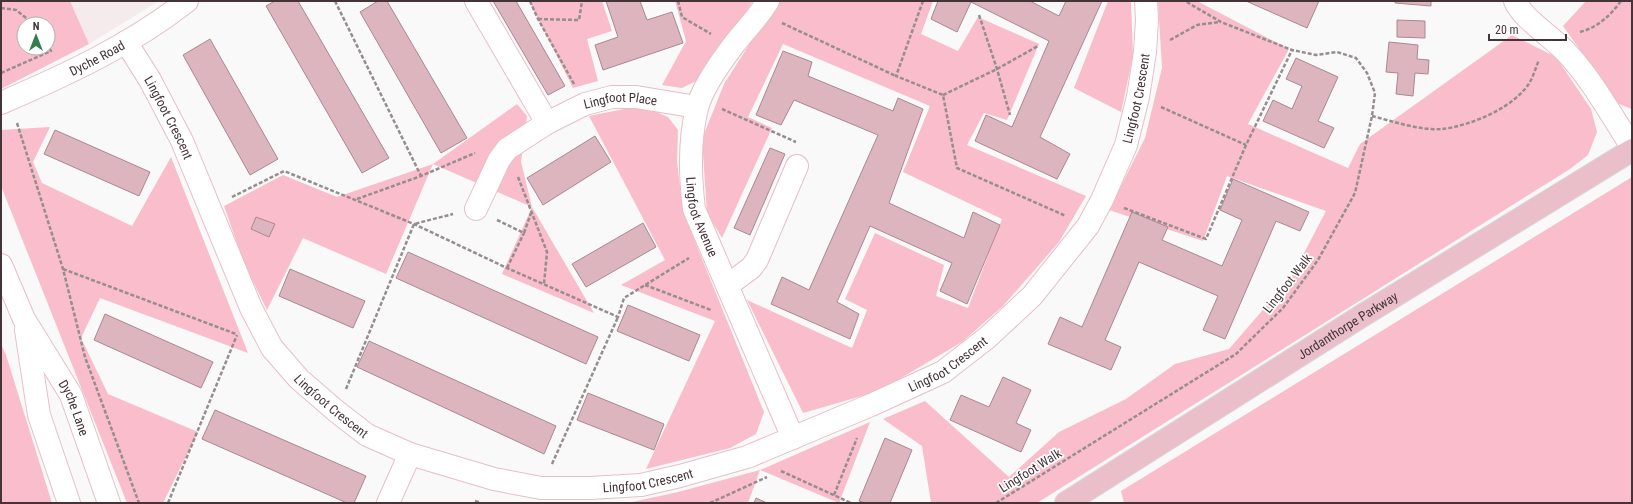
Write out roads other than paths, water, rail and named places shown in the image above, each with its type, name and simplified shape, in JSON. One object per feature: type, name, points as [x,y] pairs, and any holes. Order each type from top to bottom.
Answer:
[{"type":"main road","name":"Jordanthorpe Parkway","points":[[1066,503],[1360,318],[1632,150]]},
{"type":"street","name":"Dyche Road","points":[[5,101],[59,78],[126,42],[187,1]]},
{"type":"street","points":[[476,1],[547,123]]},
{"type":"street","name":"Lingfoot Crescent","points":[[126,42],[150,80],[182,141],[251,308],[272,348],[299,379],[367,435],[410,454],[494,478],[541,488],[590,488],[640,485],[680,476],[747,457],[871,405],[943,372],[988,337],[1032,296],[1088,226],[1102,200],[1126,145],[1138,96],[1148,20],[1146,1]]},
{"type":"street","points":[[1515,1],[1538,28],[1565,50],[1586,76],[1632,147]]},
{"type":"street","name":"Lingfoot Avenue","points":[[765,7],[733,46],[713,75],[699,103],[692,144],[691,180],[694,209],[793,438]]},
{"type":"street","name":"Lingfoot Place","points":[[476,209],[499,160],[507,149],[547,123],[585,104],[612,97],[636,97],[699,103]]},
{"type":"street","points":[[728,285],[751,268],[757,260],[797,166]]},
{"type":"street","name":"Dyche Lane","points":[[1,265],[24,319],[71,395],[109,503]]},
{"type":"street","name":"Dyche Lane","points":[[24,319],[39,415],[69,503]]},
{"type":"street","points":[[388,503],[410,454]]}]
